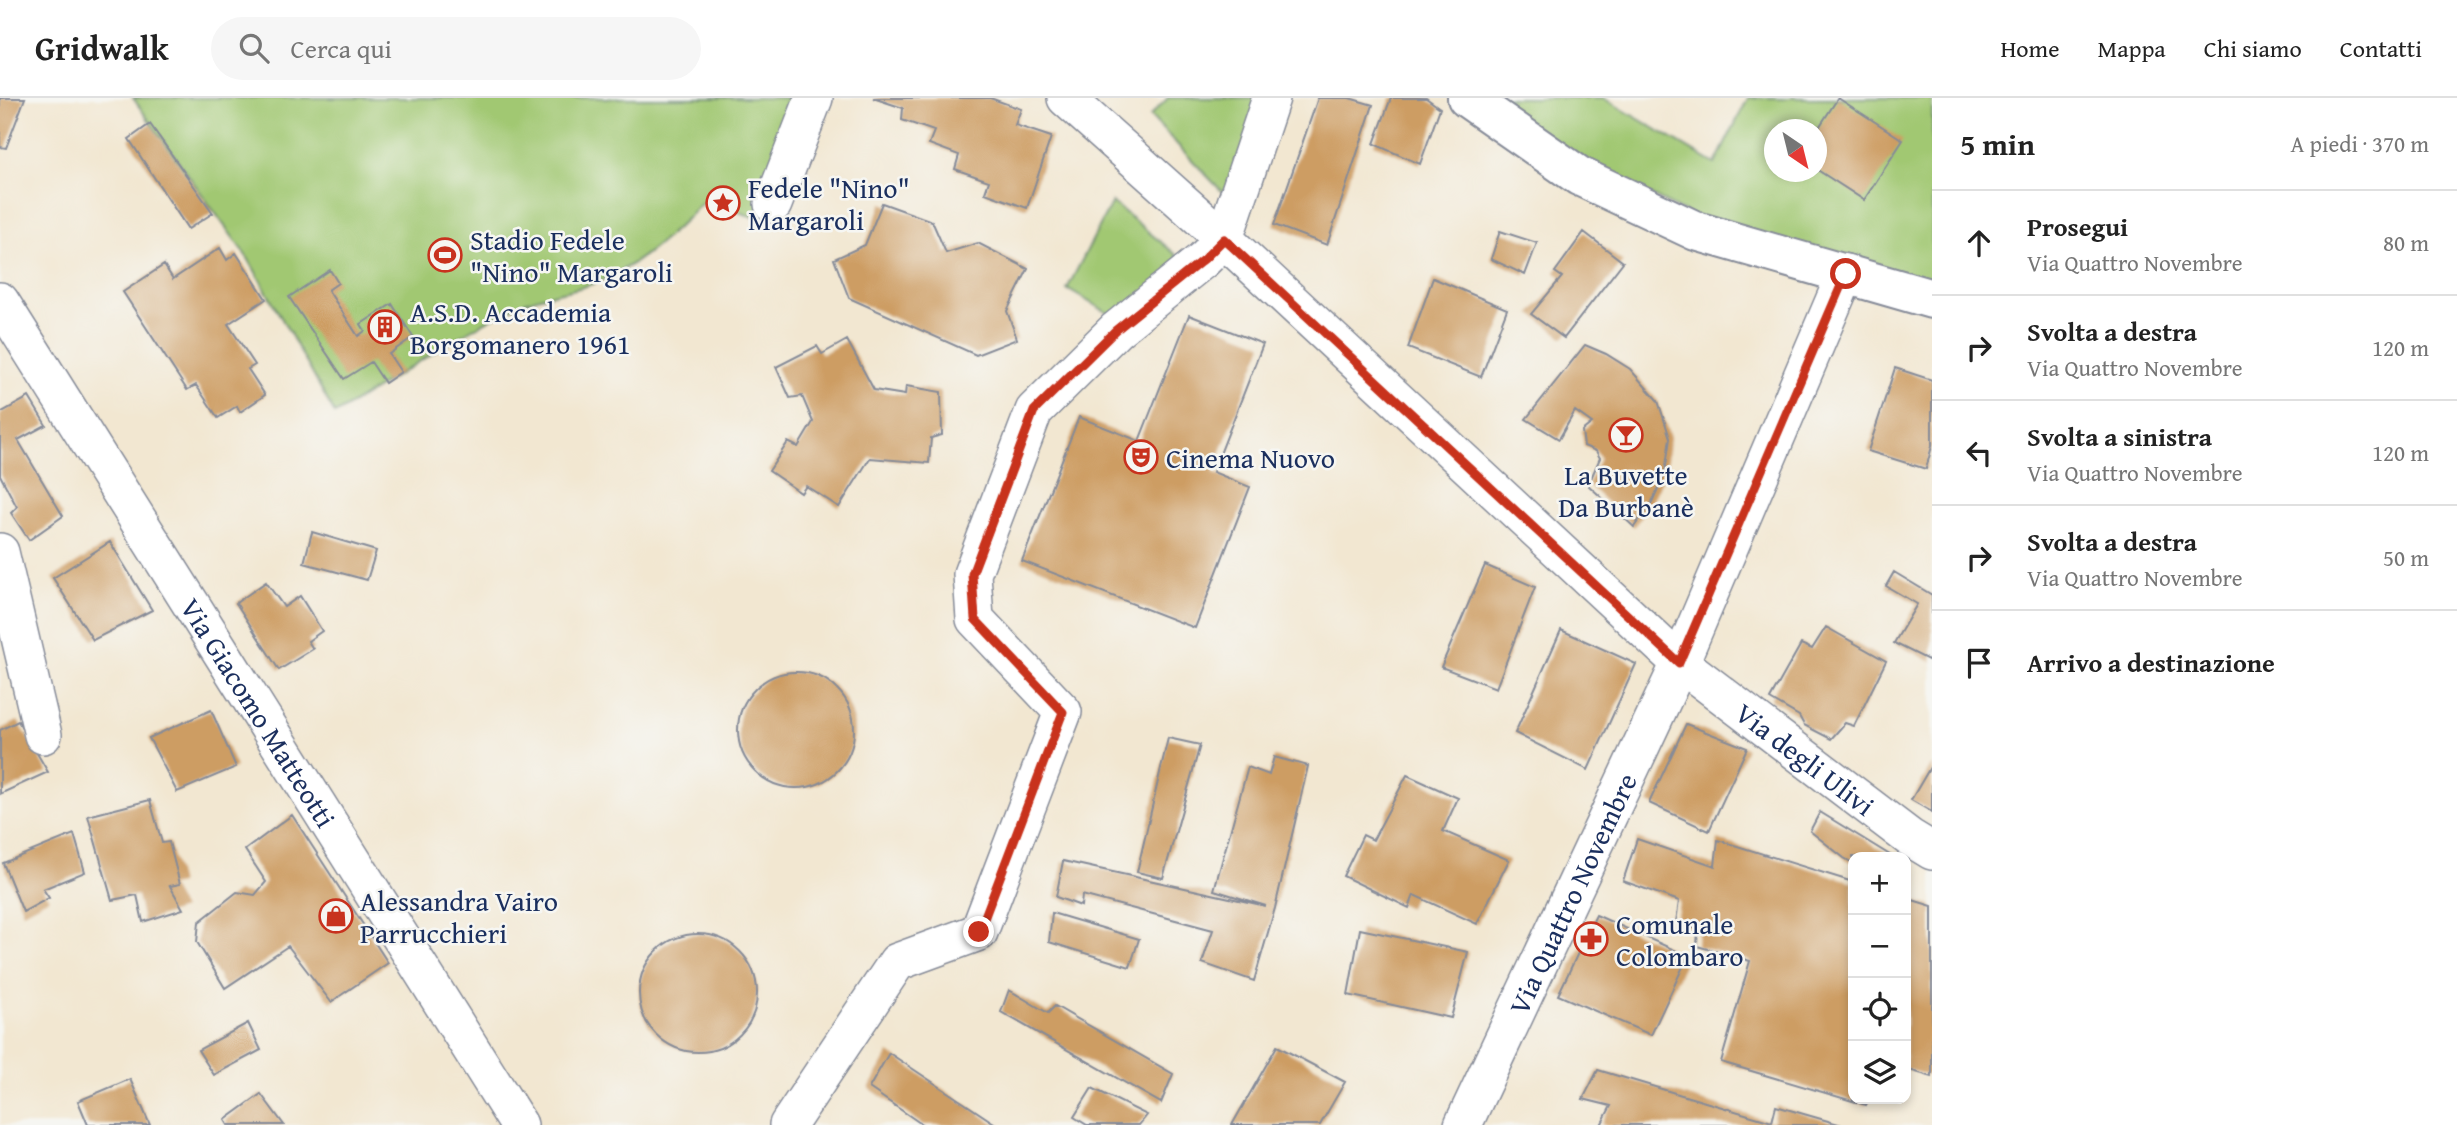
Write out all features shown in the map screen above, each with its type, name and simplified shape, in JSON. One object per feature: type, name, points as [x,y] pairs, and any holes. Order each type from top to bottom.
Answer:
[{"type":"main road","points":[[1467,98],[1579,176],[1696,231],[1932,299]]},
{"type":"street","points":[[773,204],[814,98]]},
{"type":"street","points":[[1066,98],[1224,239],[1679,663]]},
{"type":"street","points":[[788,1125],[897,962],[979,932],[1063,712],[975,619],[972,574],[1034,411],[1116,330],[1204,259],[1224,239],[1271,98]]},
{"type":"street","name":"Via Quattro Novembre","points":[[1463,1125],[1679,663],[1846,274]]},
{"type":"street","name":"Via Giacomo Matteotti","points":[[0,301],[519,1125]]},
{"type":"street","points":[[0,552],[43,735]]},
{"type":"street","name":"Via degli Ulivi","points":[[1679,663],[1909,836],[1932,850]]},
{"type":"green space","name":"Stadio Fedele \"Nino\" Margaroli","points":[[133,98],[800,98],[754,217],[704,201],[665,239],[622,270],[589,285],[535,298],[494,317],[335,414],[249,260]]},
{"type":"green space","points":[[1168,98],[1261,98],[1232,202],[1150,116]]},
{"type":"green space","points":[[1491,98],[1603,98],[1715,164],[1748,98],[1932,98],[1932,282],[1696,218],[1579,159]]},
{"type":"green space","points":[[1112,202],[1184,261],[1117,318],[1067,289]]},
{"type":"building","points":[[0,98],[25,98],[6,148],[0,147]]},
{"type":"building","points":[[873,98],[990,98],[1021,109],[1015,125],[1051,137],[1027,208],[985,193],[989,181],[955,169],[959,155],[929,144],[934,131],[902,120],[903,108]]},
{"type":"building","points":[[1318,98],[1349,98],[1373,105],[1327,245],[1274,225]]},
{"type":"building","points":[[1391,98],[1426,98],[1440,108],[1420,164],[1374,144]]},
{"type":"building","points":[[1838,98],[1903,140],[1864,200],[1827,176],[1827,119],[1824,119]]},
{"type":"building","points":[[150,124],[213,213],[188,229],[129,139]]},
{"type":"building","points":[[882,203],[932,221],[946,253],[978,243],[1028,269],[1007,311],[1017,339],[976,355],[849,298],[834,259],[865,245]]},
{"type":"building","points":[[1500,231],[1537,243],[1525,275],[1491,259]]},
{"type":"building","points":[[1584,232],[1623,262],[1564,338],[1531,314],[1562,277],[1555,272]]},
{"type":"building","points":[[220,248],[227,260],[236,253],[266,299],[228,324],[255,365],[248,369],[265,395],[240,412],[237,406],[218,418],[196,385],[187,390],[123,292],[164,265],[173,279]]},
{"type":"building","name":"A.S.D. Accademia Borgomanero 1961","points":[[330,270],[338,283],[328,290],[358,336],[365,331],[361,324],[392,304],[413,337],[389,354],[401,372],[385,383],[371,362],[344,379],[289,297]]},
{"type":"building","points":[[1433,278],[1507,309],[1481,377],[1408,348]]},
{"type":"building","name":"Cinema Nuovo","points":[[1189,315],[1263,344],[1213,472],[1250,487],[1195,628],[1022,561],[1079,417],[1139,441]]},
{"type":"building","points":[[847,340],[874,390],[905,395],[906,386],[941,392],[942,435],[931,438],[929,463],[870,458],[839,507],[806,486],[801,493],[769,471],[788,442],[798,447],[813,422],[802,396],[790,398],[776,367],[817,346],[822,354]]},
{"type":"building","name":"La Buvette Da Burbanè","points":[[1585,345],[1630,369],[1658,401],[1670,438],[1665,473],[1652,502],[1634,527],[1588,485],[1600,458],[1596,451],[1584,446],[1582,431],[1592,423],[1575,411],[1559,439],[1526,419]]},
{"type":"building","points":[[1895,368],[1932,380],[1932,446],[1926,469],[1868,451]]},
{"type":"building","points":[[29,397],[46,425],[18,440],[63,516],[29,540],[11,513],[17,507],[0,475],[0,413]]},
{"type":"building","points":[[312,532],[376,551],[367,580],[304,563]]},
{"type":"building","points":[[110,542],[152,610],[93,640],[53,578]]},
{"type":"building","points":[[1485,565],[1535,587],[1496,688],[1441,667]]},
{"type":"building","points":[[1894,572],[1932,595],[1932,662],[1894,643],[1917,604],[1886,586]]},
{"type":"building","points":[[266,582],[284,607],[300,596],[322,631],[308,641],[313,649],[279,670],[236,603]]},
{"type":"building","points":[[1826,627],[1886,661],[1854,726],[1845,723],[1831,739],[1804,725],[1799,716],[1770,699],[1801,644],[1812,649]]},
{"type":"building","points":[[1561,630],[1636,664],[1588,770],[1515,733]]},
{"type":"building","points":[[796,672],[818,676],[837,689],[850,708],[854,730],[850,752],[837,771],[818,784],[796,788],[774,784],[755,771],[742,752],[738,730],[742,708],[755,689],[774,676]]},
{"type":"building","points":[[211,710],[236,767],[177,792],[149,738]]},
{"type":"building","points":[[18,721],[48,772],[0,794],[0,730]]},
{"type":"building","points":[[1686,724],[1747,748],[1709,831],[1649,803]]},
{"type":"building","points":[[1168,738],[1200,745],[1163,878],[1137,872]]},
{"type":"building","points":[[1274,757],[1308,766],[1275,908],[1254,981],[1202,963],[1213,930],[1082,895],[1081,906],[1056,897],[1063,861],[1266,906],[1214,890],[1248,767],[1269,775]]},
{"type":"building","points":[[1932,764],[1932,812],[1911,800]]},
{"type":"building","points":[[1407,775],[1458,798],[1443,831],[1509,860],[1477,924],[1414,895],[1409,908],[1343,876],[1363,835],[1373,840]]},
{"type":"building","points":[[150,800],[162,843],[169,842],[180,884],[170,886],[183,909],[143,922],[137,895],[112,900],[88,816]]},
{"type":"building","points":[[1820,812],[1885,852],[1848,852],[1848,860],[1810,831]]},
{"type":"building","points":[[292,815],[388,963],[331,1002],[288,946],[225,988],[197,942],[199,922],[237,892],[255,895],[266,882],[245,850]]},
{"type":"building","points":[[74,834],[85,872],[43,889],[49,898],[23,912],[3,863]]},
{"type":"building","points":[[1637,839],[1715,866],[1718,840],[1848,880],[1848,1100],[1721,1062],[1750,961],[1697,946],[1698,929],[1676,922],[1679,901],[1623,881]]},
{"type":"building","points":[[1911,900],[1932,906],[1932,1077],[1911,1071]]},
{"type":"building","points":[[1052,913],[1139,939],[1130,967],[1049,942]]},
{"type":"building","points":[[1596,915],[1688,956],[1651,1035],[1558,995]]},
{"type":"building","points":[[1360,929],[1468,952],[1451,1018],[1348,995]]},
{"type":"building","points":[[698,934],[721,939],[740,951],[752,970],[757,993],[752,1016],[740,1035],[721,1047],[698,1052],[675,1047],[656,1035],[644,1016],[639,993],[644,970],[656,951],[675,939]]},
{"type":"building","points":[[1009,990],[1048,1013],[1055,1006],[1173,1074],[1161,1103],[1001,1012]]},
{"type":"building","points":[[248,1023],[261,1050],[214,1075],[198,1050]]},
{"type":"building","points":[[1277,1046],[1345,1082],[1320,1125],[1232,1125]]},
{"type":"building","points":[[889,1053],[997,1125],[923,1125],[869,1088]]},
{"type":"building","points":[[1598,1070],[1772,1122],[1776,1106],[1842,1125],[1601,1125],[1611,1106],[1583,1099]]},
{"type":"building","points":[[130,1079],[150,1125],[88,1125],[78,1101]]},
{"type":"building","points":[[1092,1088],[1147,1115],[1139,1125],[1087,1125],[1074,1117]]},
{"type":"building","points":[[261,1094],[284,1125],[228,1125],[225,1120]]},
{"type":"place","name":"Fedele \"Nino\" Margaroli","points":[[723,203]]},
{"type":"place","name":"Stadio Fedele \"Nino\" Margaroli","points":[[445,255]]},
{"type":"place","name":"A.S.D. Accademia Borgomanero 1961","points":[[385,327]]},
{"type":"place","name":"La Buvette Da Burbanè","points":[[1626,435]]},
{"type":"place","name":"Cinema Nuovo","points":[[1141,457]]},
{"type":"place","name":"Alessandra Vairo Parrucchieri","points":[[336,916]]},
{"type":"place","name":"Comunale Colombaro","points":[[1591,939]]},
{"type":"route","points":[[979,932],[1063,712],[975,619],[972,574],[1034,411],[1116,330],[1204,259],[1224,239],[1679,663],[1846,274]]}]
